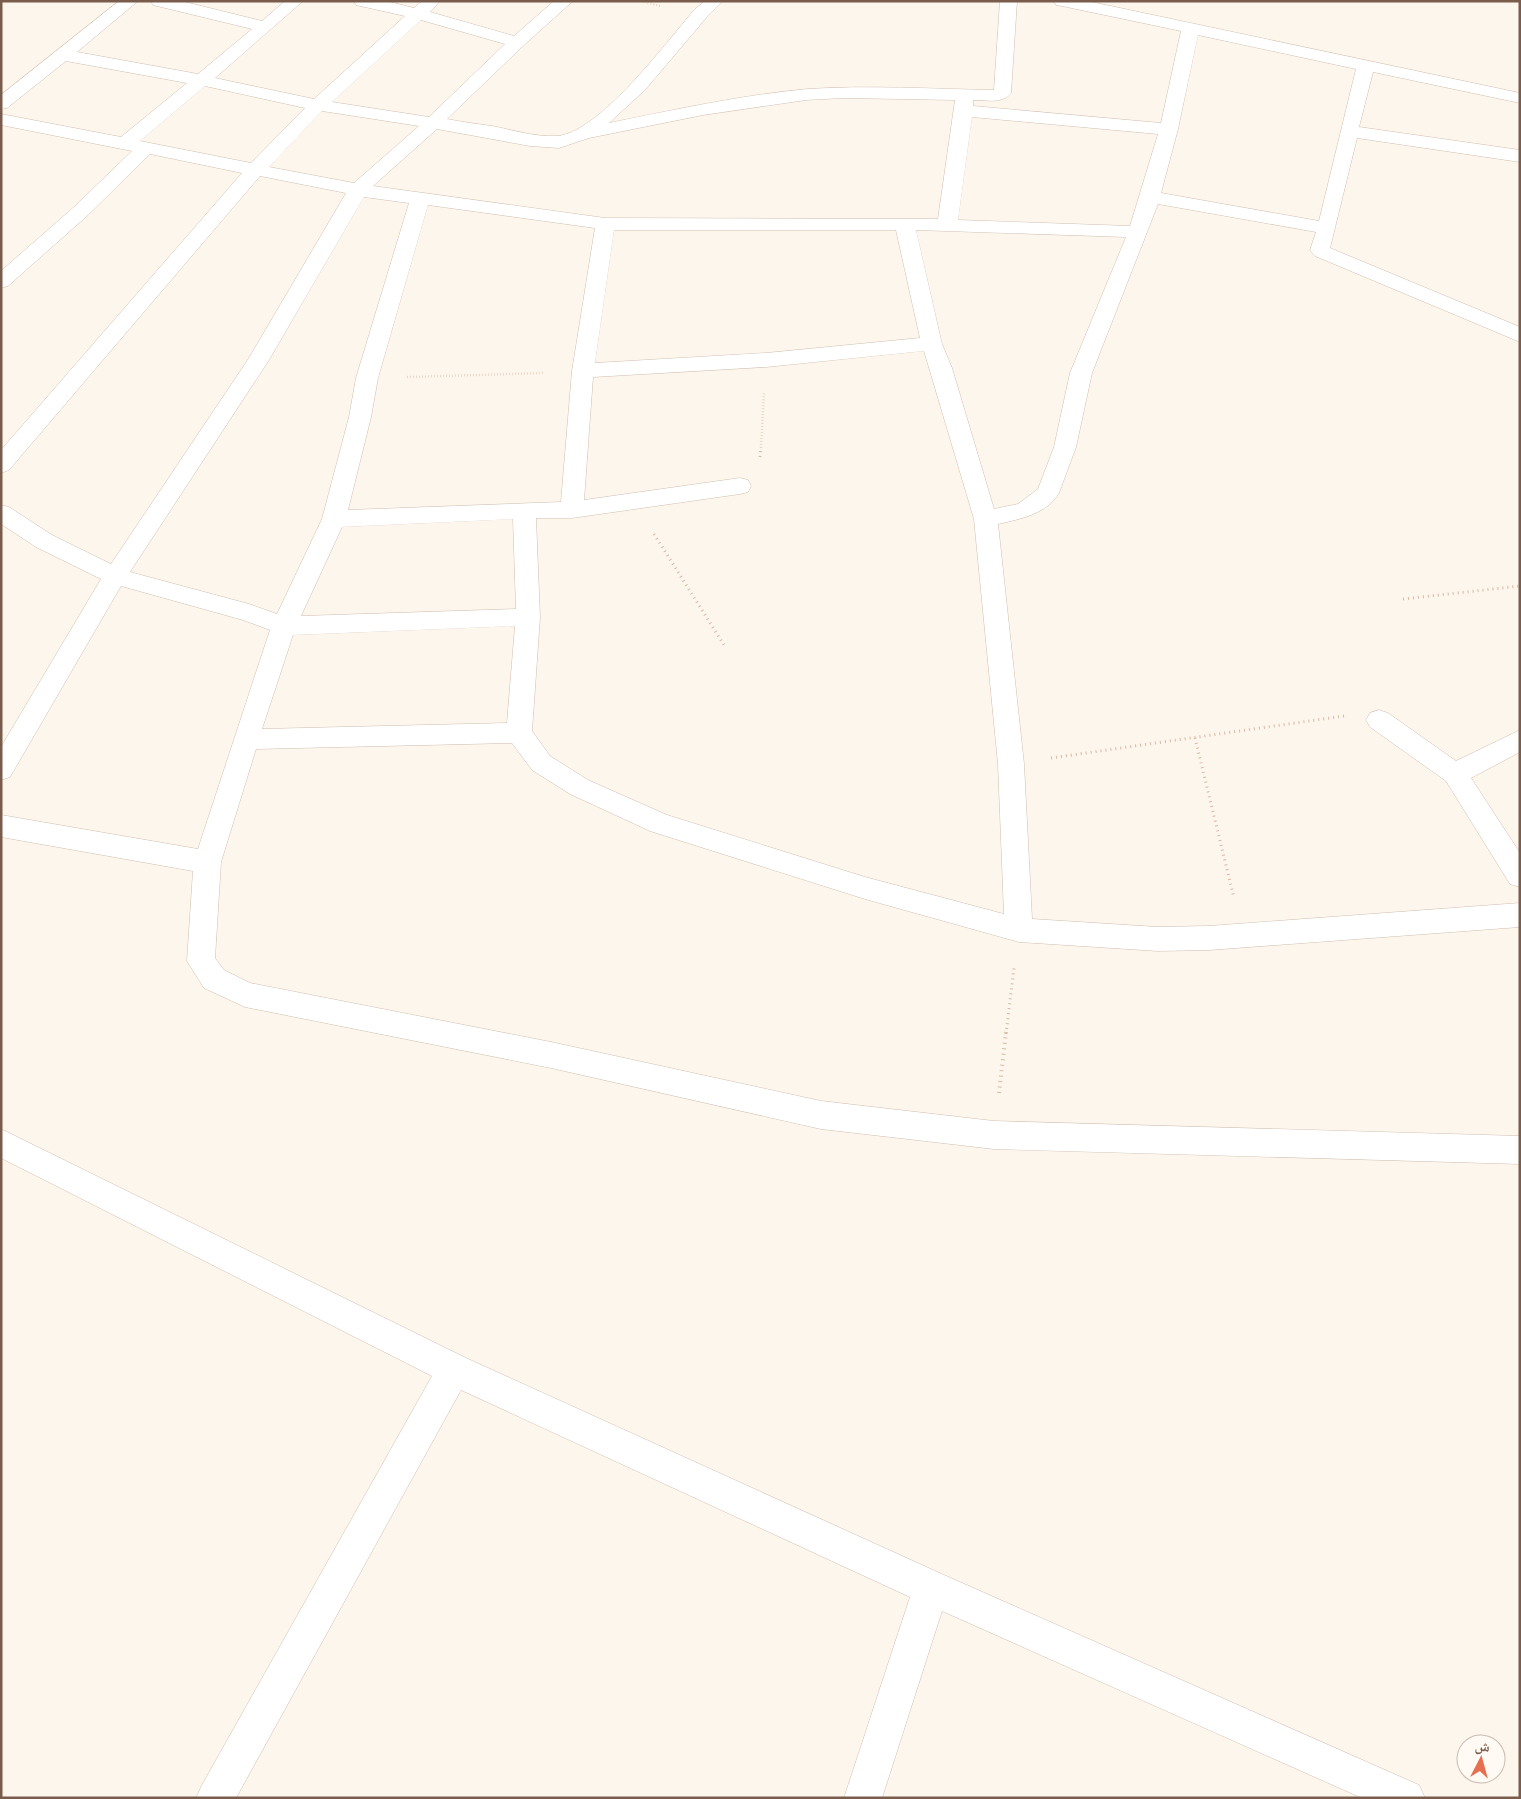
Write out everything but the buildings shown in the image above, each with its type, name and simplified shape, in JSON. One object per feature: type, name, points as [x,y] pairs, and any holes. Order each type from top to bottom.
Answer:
[{"type":"street","points":[[1,104],[130,1]]},
{"type":"street","points":[[159,1],[265,27]]},
{"type":"street","points":[[126,143],[295,1]]},
{"type":"street","points":[[362,1],[419,14],[517,42]]},
{"type":"street","points":[[1,465],[256,170],[318,105],[432,1]]},
{"type":"street","points":[[1,770],[9,741],[114,576],[258,360],[358,190],[433,123],[517,42],[565,1]]},
{"type":"street","points":[[587,133],[639,86],[700,14],[715,1]]},
{"type":"street","points":[[964,102],[1002,93],[1009,1]]},
{"type":"street","points":[[1062,1],[1190,30],[1520,98]]},
{"type":"street","points":[[986,519],[1025,510],[1048,493],[1065,447],[1082,373],[1151,197],[1169,129],[1190,30]]},
{"type":"street","points":[[63,55],[201,80],[318,105],[559,142],[587,133],[702,110],[806,95],[844,93],[964,102],[1169,129]]},
{"type":"street","points":[[1366,66],[1320,250],[1520,334]]},
{"type":"street","points":[[947,226],[964,102]]},
{"type":"street","points":[[1,119],[358,190],[605,224],[906,224],[1138,232]]},
{"type":"street","points":[[1349,131],[1520,156]]},
{"type":"street","points":[[1,282],[81,211],[147,147]]},
{"type":"street","points":[[1151,197],[1327,228]]},
{"type":"street","points":[[420,198],[367,378],[360,417],[334,519],[284,626],[246,739],[208,862],[201,961],[214,980],[245,995],[551,1056],[821,1115],[994,1135],[1520,1150]]},
{"type":"street","points":[[572,510],[583,371],[605,224]]},
{"type":"street","points":[[906,224],[932,344],[942,368],[986,519],[1010,764],[1019,930]]},
{"type":"street","points":[[583,371],[766,360],[932,344]]},
{"type":"street","points":[[334,519],[524,510],[572,510],[740,486]]},
{"type":"street","points":[[524,510],[528,617],[519,733],[540,763],[579,787],[659,824],[865,888],[1019,930],[1158,939],[1243,935],[1520,915]]},
{"type":"street","points":[[1,513],[44,541],[114,576],[248,613],[284,626],[528,617]]},
{"type":"street","points":[[1379,720],[1455,774],[1520,876]]},
{"type":"street","points":[[246,739],[519,733]]},
{"type":"street","points":[[1455,774],[1520,740]]},
{"type":"street","points":[[1,826],[208,862]]},
{"type":"street","points":[[1,1143],[454,1370],[931,1588],[1406,1798]]},
{"type":"street","points":[[215,1798],[454,1370]]},
{"type":"street","points":[[863,1798],[931,1588]]},
{"type":"path","points":[[642,1],[654,4]]},
{"type":"path","points":[[740,486],[749,484],[758,468],[766,360]]},
{"type":"path","points":[[367,378],[583,371]]},
{"type":"path","points":[[634,502],[724,645]]},
{"type":"path","points":[[1403,599],[1520,586]]},
{"type":"path","points":[[1010,764],[1355,714],[1367,715],[1379,720]]},
{"type":"path","points":[[1195,738],[1243,935]]},
{"type":"path","points":[[994,1135],[1019,930]]}]
